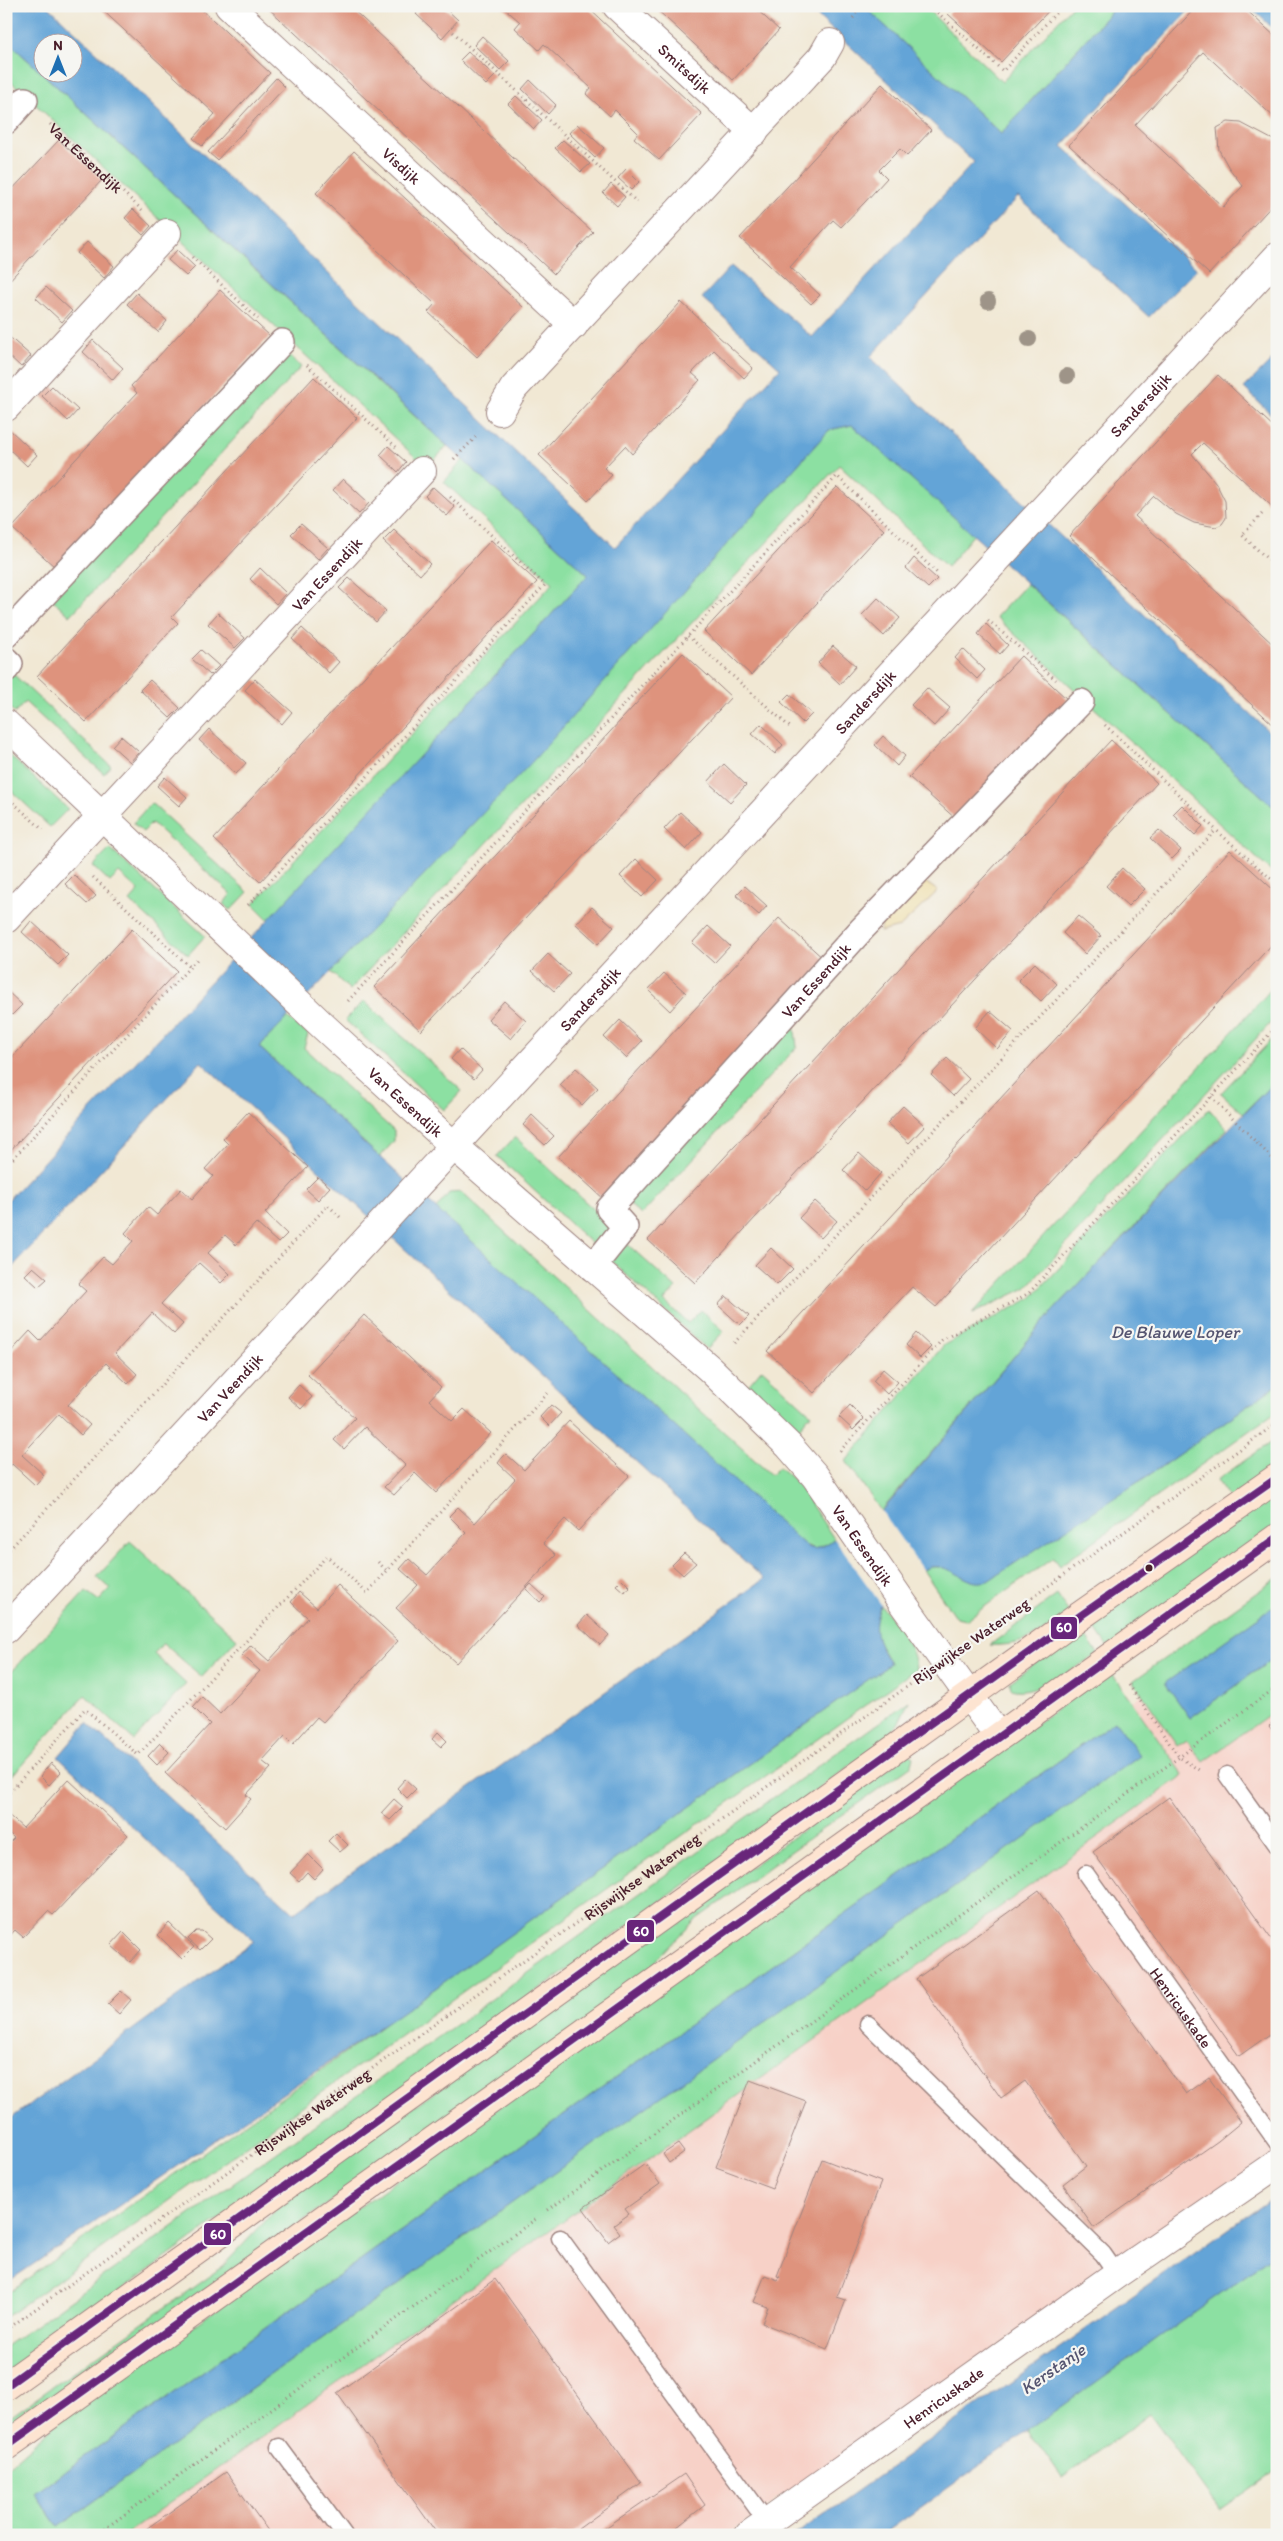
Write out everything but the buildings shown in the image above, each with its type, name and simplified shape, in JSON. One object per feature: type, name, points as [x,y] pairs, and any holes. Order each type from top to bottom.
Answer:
[{"type":"main road","points":[[6,2386],[969,1695],[1277,1478]]},
{"type":"main road","points":[[6,2446],[1277,1538]]},
{"type":"street","name":"Visdijk","points":[[229,6],[574,325]]},
{"type":"street","name":"Smitsdijk","points":[[617,6],[754,132]]},
{"type":"street","points":[[500,411],[514,388],[754,132],[822,57],[830,43]]},
{"type":"street","points":[[6,121],[25,100]]},
{"type":"street","points":[[6,407],[167,233]]},
{"type":"street","name":"Sandersdijk","points":[[453,1145],[1277,257]]},
{"type":"street","points":[[6,635],[282,342]]},
{"type":"street","name":"Van Essendijk","points":[[6,919],[100,815],[422,471]]},
{"type":"street","points":[[6,660],[10,664],[6,669]]},
{"type":"street","name":"Van Essendijk","points":[[592,1268],[624,1227],[609,1209],[862,929],[1081,702]]},
{"type":"street","name":"Van Essendijk","points":[[6,724],[324,1027],[453,1145],[710,1369],[788,1446],[815,1476],[998,1736]]},
{"type":"street","name":"Van Veendijk","points":[[6,1629],[366,1242],[453,1145]]},
{"type":"street","name":"Henricuskade","points":[[758,2528],[1117,2274],[1277,2164]]},
{"type":"lane","points":[[1227,1774],[1277,1845]]},
{"type":"lane","name":"Henricuskade","points":[[1086,1874],[1277,2142]]},
{"type":"lane","points":[[868,2024],[1103,2254],[1117,2274]]},
{"type":"lane","name":"Henricuskade","points":[[560,2238],[758,2528]]},
{"type":"lane","points":[[279,2447],[344,2535]]},
{"type":"path","points":[[930,6],[1003,71],[1062,6]]},
{"type":"path","points":[[453,32],[664,227]]},
{"type":"path","name":"Van Essendijk","points":[[25,100],[422,471]]},
{"type":"path","points":[[453,460],[500,411]]},
{"type":"path","points":[[6,1166],[545,585],[422,471]]},
{"type":"path","points":[[324,1027],[837,476],[961,596],[1081,702],[1216,830],[1277,884]]},
{"type":"path","points":[[1262,514],[1242,535],[1277,568]]},
{"type":"path","points":[[688,636],[816,752]]},
{"type":"path","points":[[6,796],[190,967]]},
{"type":"path","points":[[710,1369],[1216,830]]},
{"type":"path","points":[[815,1476],[942,1340],[1029,1293],[1277,1026]]},
{"type":"path","points":[[1211,1097],[1277,1163]]},
{"type":"path","points":[[6,1554],[328,1205],[366,1242]]},
{"type":"path","points":[[6,1796],[85,1709],[138,1755],[326,1556],[367,1593],[548,1393]]},
{"type":"path","name":"Rijswijkse Waterweg","points":[[6,2330],[1277,1423]]},
{"type":"path","points":[[378,1562],[388,1572]]},
{"type":"path","points":[[1055,1581],[1080,1616]]},
{"type":"path","points":[[1109,1657],[1180,1757],[1204,1773],[1227,1774]]},
{"type":"path","points":[[96,2535],[1277,1687]]},
{"type":"shaded area","points":[[1277,1592],[1277,2155],[726,2535],[30,2535]]},
{"type":"green space","points":[[875,6],[924,6],[1002,82],[1072,6],[1116,6],[1001,134],[870,12]]},
{"type":"green space","points":[[6,40],[32,64],[32,82],[52,82],[447,446],[427,468],[6,77]]},
{"type":"green space","points":[[281,348],[301,367],[70,616],[51,598]]},
{"type":"green space","points":[[852,425],[974,534],[947,567],[839,465],[350,990],[331,972],[829,430]]},
{"type":"green space","points":[[463,460],[588,575],[269,920],[253,904],[553,583],[444,482]]},
{"type":"green space","points":[[1027,584],[1277,810],[1277,877],[996,617]]},
{"type":"green space","points":[[11,672],[111,766],[104,774],[25,702],[15,713],[6,705],[6,677]]},
{"type":"green space","points":[[6,752],[68,809],[50,827],[6,786]]},
{"type":"green space","points":[[151,803],[248,892],[231,910],[223,904],[231,894],[152,823],[143,832],[133,823]]},
{"type":"green space","points":[[110,849],[205,936],[188,955],[130,901],[139,891],[119,873],[110,882],[93,866]]},
{"type":"green space","points":[[1277,983],[1277,1016],[1026,1288],[972,1314]]},
{"type":"green space","points":[[364,1001],[462,1091],[444,1110],[345,1020]]},
{"type":"green space","points":[[793,1016],[797,1047],[641,1215],[625,1200]]},
{"type":"green space","points":[[287,1017],[308,1034],[304,1048],[394,1131],[394,1141],[380,1157],[259,1047]]},
{"type":"green space","points":[[1277,1034],[1277,1079],[1243,1113],[1221,1093]]},
{"type":"green space","points":[[1209,1109],[1227,1129],[1053,1311],[881,1511],[846,1461],[944,1345],[1031,1298]]},
{"type":"green space","points":[[515,1137],[613,1227],[595,1247],[497,1156]]},
{"type":"green space","points":[[461,1192],[771,1475],[779,1467],[796,1482],[835,1540],[815,1549],[800,1543],[436,1209],[449,1193]]},
{"type":"green space","points":[[625,1242],[676,1288],[664,1301],[688,1323],[701,1310],[724,1331],[707,1349],[609,1259]]},
{"type":"green space","points":[[762,1369],[811,1414],[795,1433],[746,1388]]},
{"type":"green space","points":[[1277,1385],[1277,1411],[1059,1566],[1053,1558],[966,1620],[956,1618],[923,1570],[942,1567],[972,1581],[1158,1469]]},
{"type":"green space","points":[[1277,1438],[1277,1466],[1230,1499],[1217,1480]]},
{"type":"green space","points":[[1277,1490],[1277,1528],[1108,1648],[1091,1623]]},
{"type":"green space","points":[[130,1541],[237,1639],[202,1677],[163,1643],[154,1654],[186,1684],[134,1740],[85,1695],[7,1781],[6,1759],[12,1752],[6,1746],[6,1678],[86,1591],[99,1601],[110,1589],[97,1577]]},
{"type":"green space","points":[[1277,1578],[1277,1604],[1166,1683],[1190,1718],[1277,1656],[1277,1709],[1203,1762],[1187,1740],[1178,1746],[1133,1681]]},
{"type":"green space","points":[[1057,1595],[1070,1614],[1024,1641],[1013,1644],[990,1645]]},
{"type":"green space","points":[[881,1605],[908,1643],[915,1660],[916,1669],[6,2317],[6,2294],[890,1664],[878,1642],[875,1630],[875,1623]]},
{"type":"green space","points":[[1081,1630],[1098,1654],[1044,1684],[1021,1690],[1011,1689],[1010,1682]]},
{"type":"green space","points":[[1110,1671],[1184,1775],[125,2535],[6,2535],[6,2468],[57,2423]],"holes":[[[1115,1721],[1139,1755],[58,2527],[34,2493]]]},
{"type":"green space","points":[[909,1701],[898,1724],[880,1744],[6,2373],[6,2346]]},
{"type":"green space","points":[[909,1754],[914,1757],[912,1765],[694,1921],[626,1993],[6,2430],[6,2420],[222,2267],[289,2196]]},
{"type":"green space","points":[[1277,2253],[1277,2470],[1220,2510],[1150,2414],[1062,2478],[1028,2430]]},
{"type":"sand","points":[[918,877],[938,891],[900,927],[880,932],[883,913]]},
{"type":"water","name":"De Blauwe Loper","points":[[6,6],[48,6],[75,32],[32,32],[32,64],[6,40]]},
{"type":"water","name":"De Blauwe Loper","points":[[807,6],[864,6],[1001,134],[1116,6],[1193,6],[1062,146],[1197,269],[1149,317],[1018,197],[870,357],[1277,739],[1277,810],[852,425],[829,430],[531,763],[259,1047],[807,1547],[815,1549],[823,1546],[883,1510],[1053,1311],[1277,1079],[1277,1385],[1158,1469],[988,1581],[974,1582],[942,1568],[930,1567],[923,1570],[881,1605],[876,1622],[876,1636],[890,1664],[402,2012],[6,2283],[6,2122],[254,1941],[58,1757],[87,1723],[294,1913],[764,1579],[201,1062],[6,1274],[6,1202],[588,575],[52,82],[82,82],[82,38],[615,547],[780,368],[702,298],[731,266],[812,337],[974,162]]},
{"type":"water","points":[[1249,6],[1277,6],[1277,32]]},
{"type":"water","points":[[1277,355],[1277,420],[1244,388]]},
{"type":"water","points":[[1277,1604],[1277,1656],[1190,1718],[1165,1683]]},
{"type":"water","points":[[1115,1721],[1140,1755],[58,2527],[34,2493]]},
{"type":"water","name":"Kerstanje","points":[[1277,2194],[1277,2253],[882,2535],[795,2535]]},
{"type":"pier","points":[[880,1509],[924,1572],[883,1607],[833,1537]]},
{"type":"transit line","name":"60","points":[[6,2386],[1080,1616],[1277,1478]]},
{"type":"transit line","name":"60","points":[[6,2446],[1277,1538]]}]
